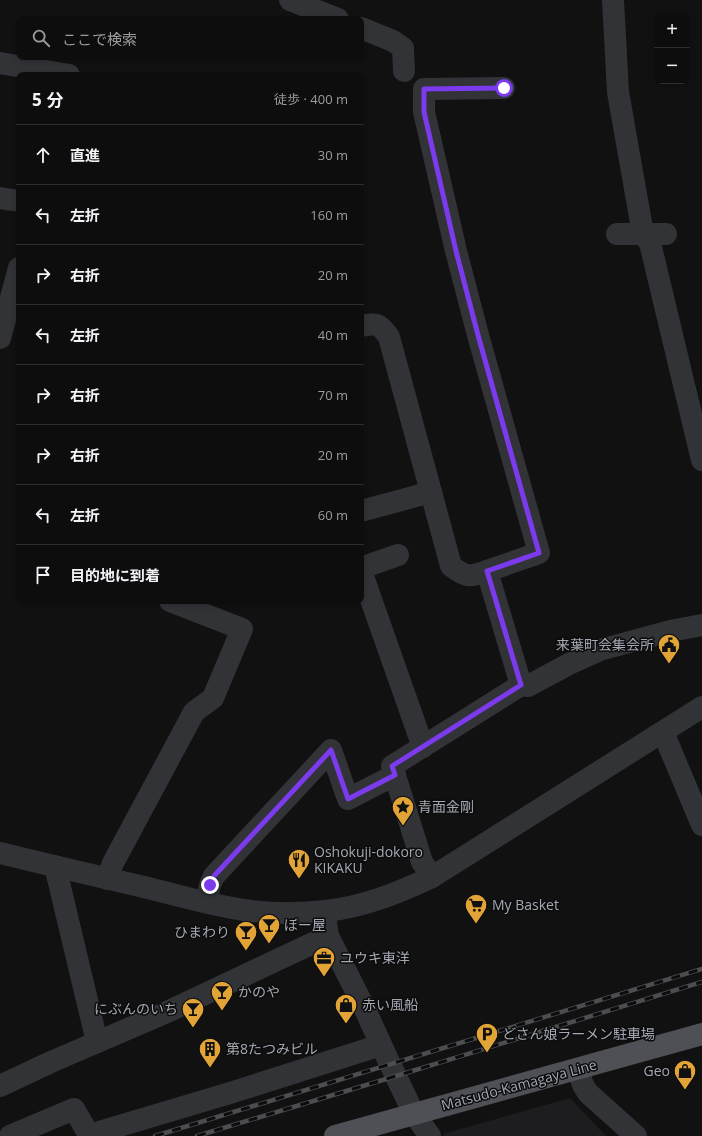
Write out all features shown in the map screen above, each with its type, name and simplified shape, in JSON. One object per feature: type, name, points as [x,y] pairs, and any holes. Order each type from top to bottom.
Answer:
[{"type":"main road","name":"Matsudo-Kamagaya Line","points":[[335,1136],[702,1034]]},
{"type":"street","points":[[290,0],[330,16]]},
{"type":"street","points":[[614,0],[618,92],[643,234],[650,243],[702,460]]},
{"type":"street","points":[[364,29],[393,41],[403,48],[404,71]]},
{"type":"street","points":[[0,63],[52,72]]},
{"type":"street","points":[[364,325],[374,323],[382,328],[389,337],[451,566],[464,575],[474,576],[539,553],[456,251],[424,112],[424,89],[504,88]]},
{"type":"street","points":[[0,198],[16,201]]},
{"type":"street","points":[[617,234],[666,234]]},
{"type":"street","points":[[0,338],[8,317],[16,281]]},
{"type":"street","points":[[364,510],[431,492]]},
{"type":"street","points":[[364,568],[398,555]]},
{"type":"street","points":[[487,571],[521,685]]},
{"type":"street","points":[[364,578],[423,747]]},
{"type":"street","points":[[107,878],[113,863],[194,712],[213,698],[242,629],[178,604]]},
{"type":"street","points":[[432,877],[422,862],[392,766],[521,685],[528,686],[569,664],[600,650],[670,631],[702,625]]},
{"type":"street","points":[[0,853],[245,910],[276,913],[326,911],[348,907],[373,901],[402,891],[432,877],[702,707]]},
{"type":"street","points":[[663,732],[702,825]]},
{"type":"street","points":[[206,902],[214,876],[331,750],[348,799],[395,775]]},
{"type":"street","points":[[55,866],[97,1042]]},
{"type":"street","points":[[326,911],[328,936],[362,1003],[414,1114],[430,1136]]},
{"type":"street","points":[[0,1086],[21,1075],[165,1013],[328,936]]},
{"type":"street","points":[[10,1136],[74,1108],[89,1135],[383,1048]]},
{"type":"street","points":[[578,1069],[583,1085],[588,1093],[636,1136]]},
{"type":"shaded area","points":[[570,1098],[606,1136],[444,1136],[443,1134]]},
{"type":"railway","points":[[155,1136],[702,969]]},
{"type":"railway","points":[[197,1136],[702,982]]},
{"type":"place","name":"来葉町会集会所","points":[[669,664]]},
{"type":"place","name":"青面金剛","points":[[403,826]]},
{"type":"place","name":"Oshokuji-dokoro KIKAKU","points":[[299,880]]},
{"type":"place","name":"My Basket","points":[[476,924]]},
{"type":"place","name":"ぼー屋","points":[[269,944]]},
{"type":"place","name":"ひまわり","points":[[246,952]]},
{"type":"place","name":"ユウキ東洋","points":[[324,978]]},
{"type":"place","name":"かのや","points":[[222,1012]]},
{"type":"place","name":"赤い風船","points":[[346,1024]]},
{"type":"place","name":"にぶんのいち","points":[[193,1028]]},
{"type":"place","name":"どさん娘ラーメン駐車場","points":[[487,1054]]},
{"type":"place","name":"第8たつみビル","points":[[210,1068]]},
{"type":"place","name":"Geo","points":[[685,1090]]},
{"type":"route","points":[[210,885],[214,876],[331,750],[348,799],[395,775],[392,766],[521,685],[487,571],[539,553],[456,251],[424,112],[424,89],[504,88]]}]
